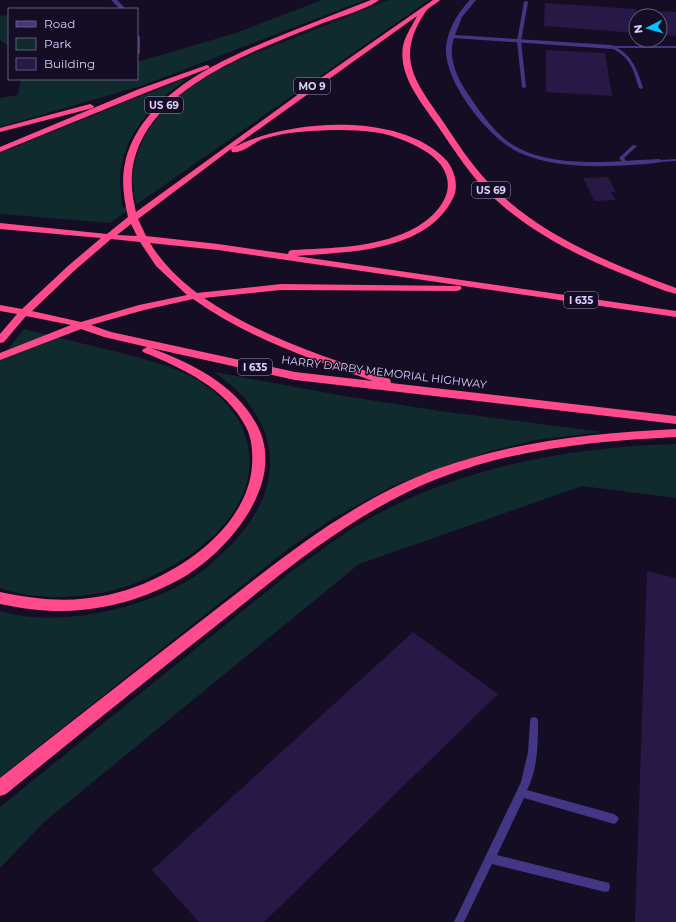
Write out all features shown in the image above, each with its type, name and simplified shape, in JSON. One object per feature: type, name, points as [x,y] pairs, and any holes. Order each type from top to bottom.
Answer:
[{"type":"highway","points":[[0,150],[142,91],[376,0]]},
{"type":"highway","name":"MO 9","points":[[0,340],[14,323],[53,284],[92,248],[148,205],[313,86],[437,0]]},
{"type":"highway","name":"US 69","points":[[424,8],[411,32],[407,44],[406,61],[408,70],[418,92],[474,171],[491,190],[513,209],[537,226],[602,262],[676,291]]},
{"type":"highway","name":"US 69","points":[[243,53],[186,87],[156,112],[142,130],[127,167],[127,190],[130,209],[142,238],[153,255],[183,285],[229,318],[305,355],[404,389]]},
{"type":"highway","points":[[0,130],[142,91]]},
{"type":"highway","points":[[202,167],[259,138],[298,130],[340,127],[365,129],[402,137],[435,155],[446,166],[453,180],[451,197],[440,214],[418,230],[399,238],[371,246],[269,255]]},
{"type":"highway","name":"I 635","points":[[0,226],[218,247],[676,314]]},
{"type":"highway","points":[[0,357],[72,328],[130,310],[161,302],[238,290],[282,287],[355,286],[420,289],[486,286]]},
{"type":"highway","name":"HARRY DARBY MEMORIAL HIGHWAY","points":[[0,308],[71,322],[108,335],[295,376],[676,420]]},
{"type":"highway","points":[[0,598],[30,604],[56,606],[97,602],[136,592],[167,579],[205,556],[222,540],[236,523],[247,506],[255,487],[259,455],[256,439],[252,428],[237,406],[224,392],[194,370],[171,359],[108,335]]},
{"type":"highway","points":[[0,788],[303,549],[337,525],[377,501],[439,473],[469,462],[516,450],[585,440],[676,433]]},
{"type":"street","points":[[114,0],[121,8]]},
{"type":"street","points":[[474,0],[460,16],[452,36],[448,52],[454,76],[477,110],[506,143],[532,155],[570,163],[659,161]]},
{"type":"street","points":[[452,36],[612,48]]},
{"type":"lane","points":[[524,87],[519,41],[526,2]]},
{"type":"lane","points":[[612,48],[676,47]]},
{"type":"lane","points":[[612,48],[621,51],[633,63],[641,88]]},
{"type":"lane","points":[[625,162],[621,158],[636,146]]},
{"type":"lane","points":[[659,161],[676,160]]},
{"type":"lane","points":[[459,922],[526,783],[533,752],[534,722]]},
{"type":"lane","points":[[521,793],[614,819]]},
{"type":"lane","points":[[490,858],[605,887]]},
{"type":"green space","points":[[322,0],[365,0],[144,85],[0,127],[0,98],[18,95],[21,80],[138,80],[138,62],[236,33]]},
{"type":"green space","points":[[389,0],[429,0],[110,223],[0,214],[0,153],[181,80],[185,80],[164,97],[146,116],[138,126],[126,150],[120,174],[122,206],[124,208],[136,202],[133,178],[137,155],[143,140],[156,120],[172,102],[209,75],[230,64]]},
{"type":"green space","points":[[8,15],[8,45],[0,40],[0,16]]},
{"type":"green space","points":[[24,329],[133,356],[180,371],[202,383],[211,390],[227,404],[234,413],[244,431],[247,442],[249,453],[248,478],[239,502],[225,523],[206,542],[184,559],[137,583],[101,593],[56,597],[26,595],[0,588],[0,359]]},
{"type":"green space","points":[[214,372],[350,397],[440,411],[603,432],[535,440],[491,451],[393,486],[335,517],[292,546],[0,777],[0,611],[22,616],[47,618],[72,617],[97,613],[146,600],[169,591],[189,580],[206,568],[231,545],[257,511],[265,493],[269,475],[270,456],[266,438],[259,419],[246,400],[227,381]]},
{"type":"green space","points":[[676,444],[676,498],[582,486],[359,564],[44,822],[0,868],[0,807],[292,571],[355,527],[401,502],[438,487],[476,474],[516,463],[556,455],[596,450]]},
{"type":"building","points":[[545,3],[628,8],[628,32],[544,26]]},
{"type":"building","points":[[668,12],[676,12],[676,36],[668,36]]},
{"type":"building","points":[[546,50],[605,53],[612,96],[546,92]]},
{"type":"building","points":[[608,177],[616,192],[611,192],[616,200],[595,201],[583,178]]},
{"type":"building","points":[[647,571],[676,578],[676,922],[635,922]]},
{"type":"building","points":[[413,632],[498,694],[264,922],[199,922],[152,870]]}]
